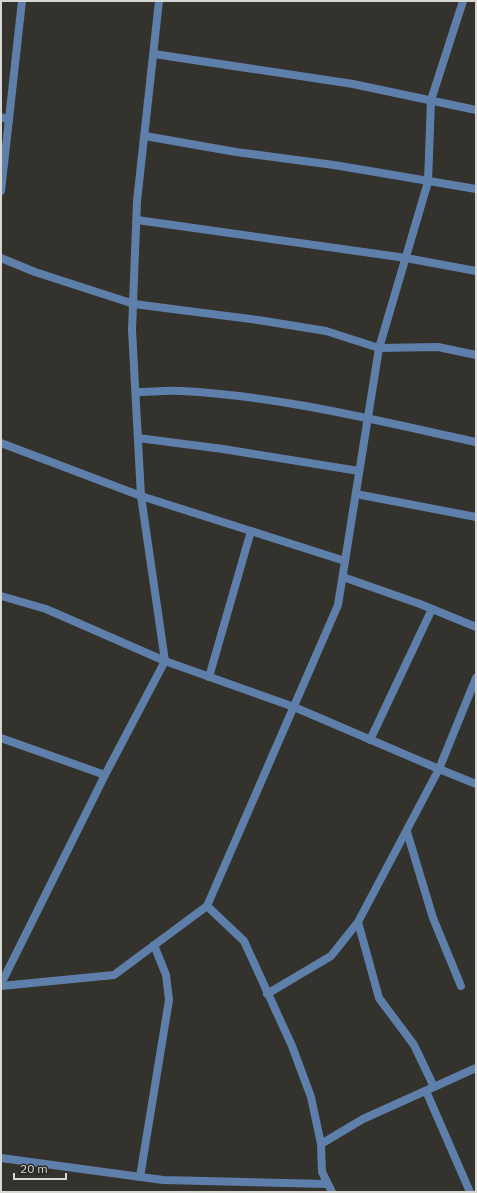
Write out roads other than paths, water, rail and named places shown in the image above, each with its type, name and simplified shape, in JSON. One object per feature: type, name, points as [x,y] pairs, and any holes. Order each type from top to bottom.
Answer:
[{"type":"street","points":[[1,191],[5,118],[22,1]]},
{"type":"street","points":[[1,985],[165,661],[141,496],[132,330],[137,220],[159,1]]},
{"type":"street","points":[[1,985],[114,975],[207,906],[338,605],[379,348],[428,182],[431,100],[463,1]]},
{"type":"street","points":[[154,54],[353,84],[476,110]]},
{"type":"street","points":[[145,136],[236,152],[334,165],[476,189]]},
{"type":"street","points":[[137,220],[406,258],[476,271]]},
{"type":"street","points":[[1,258],[35,272],[134,304],[258,320],[326,331],[379,348],[438,347],[476,355]]},
{"type":"street","points":[[136,392],[180,390],[242,396],[308,406],[476,442]]},
{"type":"street","points":[[138,438],[223,449],[359,471]]},
{"type":"street","points":[[1,444],[141,496],[345,562]]},
{"type":"street","points":[[356,494],[476,517]]},
{"type":"street","points":[[209,677],[251,532]]},
{"type":"street","points":[[343,577],[432,609],[476,627]]},
{"type":"street","points":[[1,596],[46,609],[165,661],[294,707],[476,784]]},
{"type":"street","points":[[370,740],[432,609]]},
{"type":"street","points":[[267,994],[331,956],[358,922],[439,769],[476,678]]},
{"type":"street","points":[[1,738],[106,776]]},
{"type":"street","points":[[407,832],[432,918],[461,986]]},
{"type":"street","points":[[207,906],[244,941],[292,1046],[308,1090],[322,1144],[322,1172],[332,1192]]},
{"type":"street","points":[[358,922],[379,998],[414,1045],[434,1087]]},
{"type":"street","points":[[140,1177],[169,1000],[166,975],[154,945]]},
{"type":"street","points":[[322,1144],[363,1120],[476,1068]]},
{"type":"street","points":[[426,1091],[470,1192]]},
{"type":"street","points":[[1,1158],[163,1180],[327,1184]]}]
